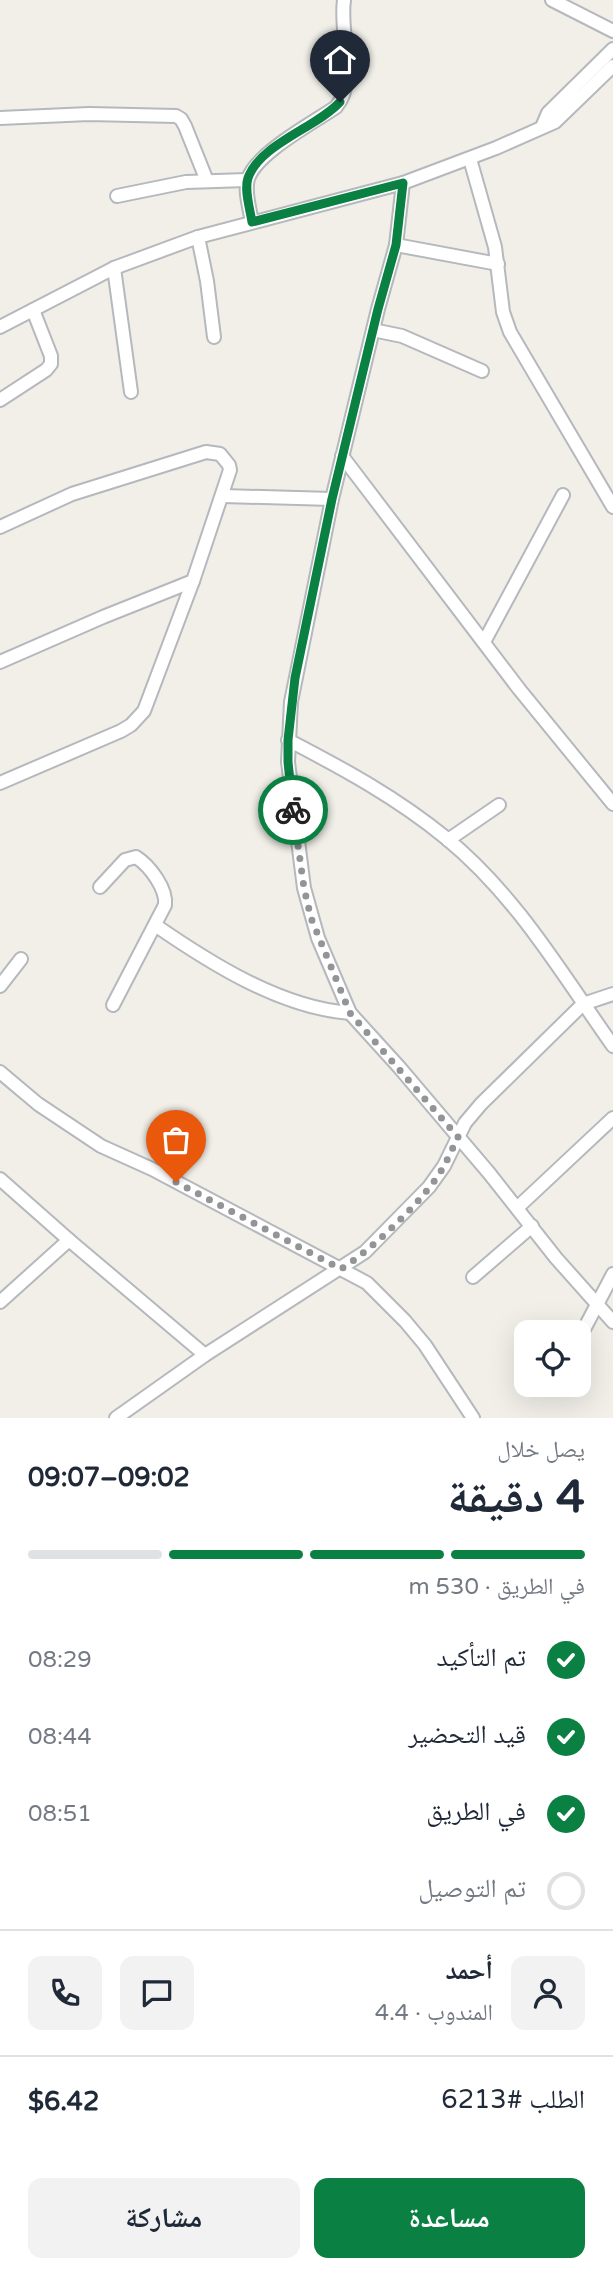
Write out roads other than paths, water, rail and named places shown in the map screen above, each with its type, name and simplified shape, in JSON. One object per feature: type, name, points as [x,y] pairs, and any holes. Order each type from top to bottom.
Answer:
[{"type":"street","points":[[252,222],[247,180],[254,168],[265,155],[336,107],[344,96],[344,0]]},
{"type":"street","points":[[552,0],[613,31]]},
{"type":"street","points":[[542,127],[548,113],[613,49]]},
{"type":"street","points":[[0,327],[114,268],[198,237],[403,183],[470,159],[555,122],[613,66]]},
{"type":"street","points":[[0,118],[89,114],[176,116],[185,125],[207,181]]},
{"type":"street","points":[[470,159],[498,264],[503,312],[510,332],[613,507]]},
{"type":"street","points":[[117,196],[164,186],[247,180]]},
{"type":"street","points":[[403,183],[396,245],[342,456],[295,678],[288,762],[304,888],[318,938],[350,1013],[613,1322]]},
{"type":"street","points":[[198,237],[214,337]]},
{"type":"street","points":[[396,245],[498,264]]},
{"type":"street","points":[[114,268],[131,392]]},
{"type":"street","points":[[0,400],[51,364],[51,356],[33,310]]},
{"type":"street","points":[[373,330],[409,339],[482,371]]},
{"type":"street","points":[[0,527],[72,494],[206,452],[220,454],[229,465],[223,496],[193,581],[153,689],[139,719],[121,731],[0,783]]},
{"type":"street","points":[[342,456],[484,642],[613,804]]},
{"type":"street","points":[[484,642],[563,495]]},
{"type":"street","points":[[223,496],[332,499]]},
{"type":"street","points":[[0,662],[193,581]]},
{"type":"street","points":[[288,740],[380,789],[449,840],[529,925],[613,1046]]},
{"type":"street","points":[[449,840],[499,805]]},
{"type":"street","points":[[100,887],[125,860],[139,859],[166,899],[113,1005]]},
{"type":"street","points":[[155,925],[204,958],[243,978],[309,1005],[333,1012],[350,1013]]},
{"type":"street","points":[[0,986],[21,959]]},
{"type":"street","points":[[116,1418],[205,1355],[365,1252],[436,1178],[458,1137],[481,1104],[583,1004],[613,993]]},
{"type":"street","points":[[0,1072],[38,1104],[101,1146],[152,1169],[374,1288],[405,1321],[443,1371],[473,1418]]},
{"type":"street","points":[[517,1208],[613,1118]]},
{"type":"street","points":[[0,1179],[205,1355]]},
{"type":"street","points":[[473,1277],[532,1226]]},
{"type":"street","points":[[0,1302],[69,1240]]},
{"type":"street","points":[[589,1320],[613,1274]]}]
